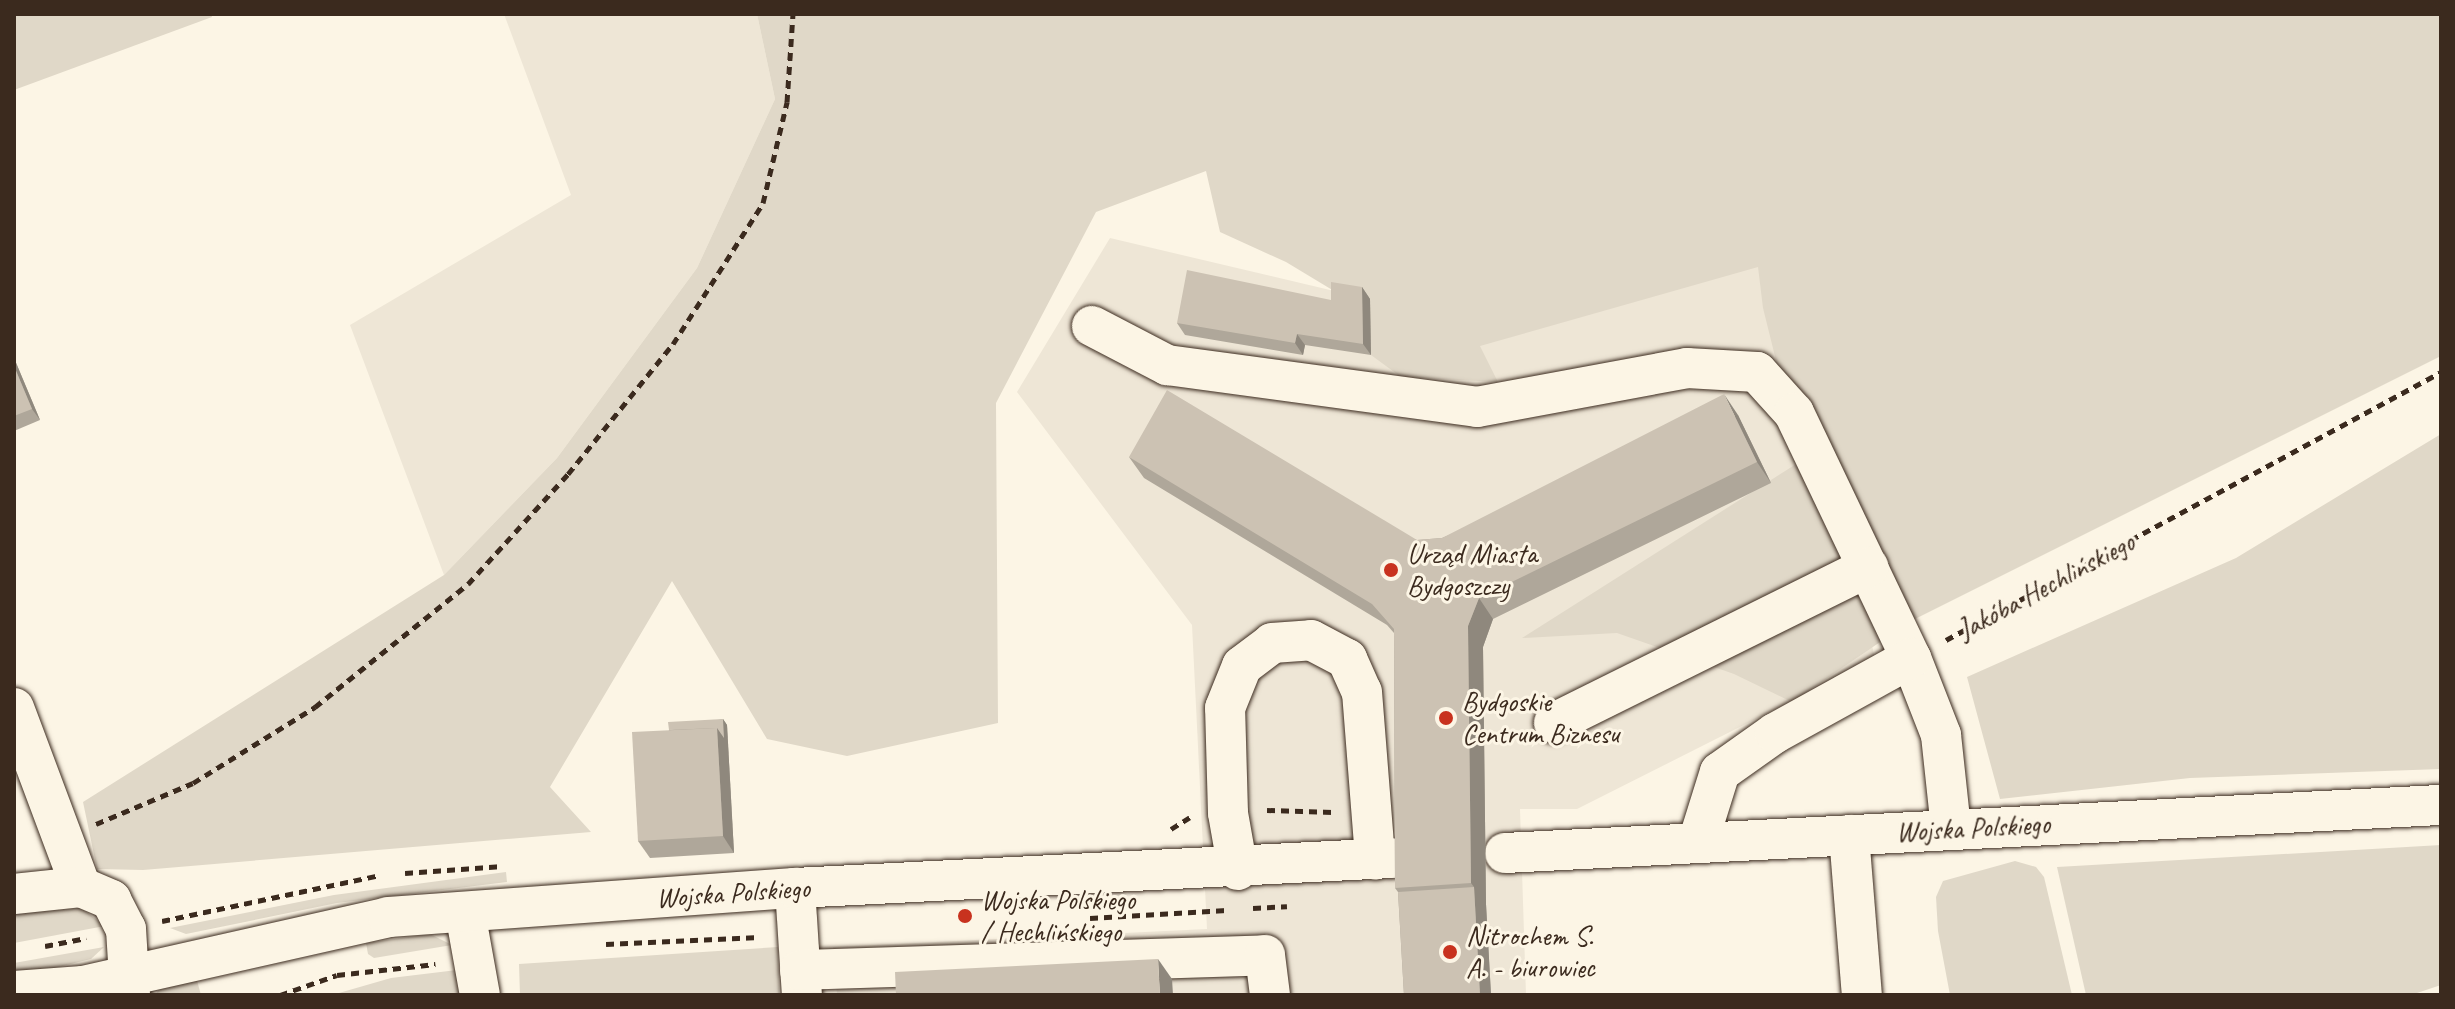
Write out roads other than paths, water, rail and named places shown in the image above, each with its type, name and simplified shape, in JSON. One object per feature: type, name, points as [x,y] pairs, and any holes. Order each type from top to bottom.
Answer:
[{"type":"street","points":[[1092,326],[1167,365],[1477,407],[1687,368],[1757,372],[1794,413],[1911,658],[1941,735],[1951,829]]},
{"type":"street","points":[[1554,723],[1868,567]]},
{"type":"street","name":"Wojska Polskiego","points":[[14,991],[76,990],[130,983],[388,917],[795,888],[1237,868],[1383,859],[1362,692],[1347,659],[1311,640],[1272,643],[1242,666],[1225,708],[1228,813],[1237,868]]},
{"type":"street","points":[[1698,842],[1720,772],[1775,733],[1911,658]]},
{"type":"street","points":[[14,708],[65,836],[81,887]]},
{"type":"street","name":"Wojska Polskiego","points":[[1505,853],[2441,805]]},
{"type":"street","points":[[1849,835],[1862,995]]},
{"type":"street","points":[[14,894],[81,887],[99,892],[121,912],[130,983]]},
{"type":"street","points":[[795,888],[801,983],[1265,955],[1270,995]]},
{"type":"street","points":[[465,912],[477,978]]},
{"type":"place","name":"Urząd Miasta Bydgoszczy","points":[[1391,570]]},
{"type":"place","name":"Bydgoskie Centrum Biznesu","points":[[1446,718]]},
{"type":"place","name":"Wojska Polskiego / Hechlińskiego","points":[[965,916]]},
{"type":"place","name":"Nitrochem S. A. - biurowiec","points":[[1450,952]]}]
